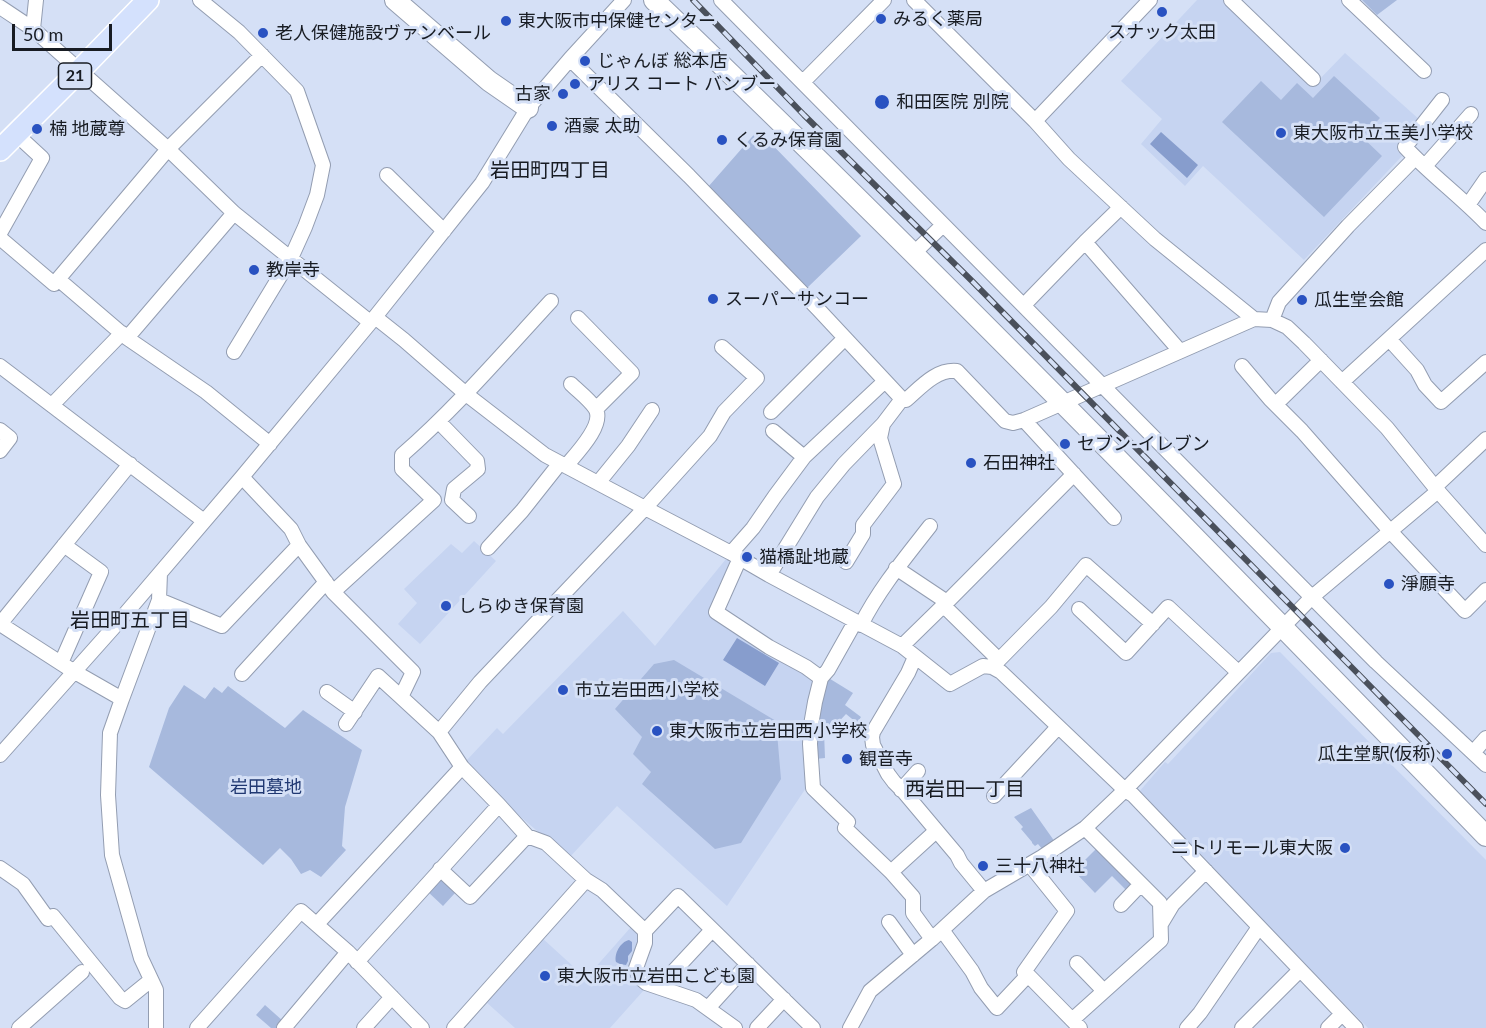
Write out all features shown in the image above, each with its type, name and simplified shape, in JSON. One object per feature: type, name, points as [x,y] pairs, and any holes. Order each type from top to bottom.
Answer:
[{"type":"main road","name":"21","points":[[0,150],[148,0]]},
{"type":"street","points":[[33,29],[36,0]]},
{"type":"street","points":[[200,0],[239,32],[297,90],[323,165],[317,195],[306,227],[291,258],[234,352]]},
{"type":"street","points":[[395,0],[489,81],[528,108]]},
{"type":"street","points":[[0,755],[160,573],[373,320],[482,183],[528,108],[624,0]]},
{"type":"street","points":[[654,0],[742,84],[1063,404],[1486,836]]},
{"type":"street","points":[[722,0],[1376,662],[1486,765]]},
{"type":"street","points":[[803,82],[884,0]]},
{"type":"street","points":[[914,0],[1035,121],[1069,159],[1155,239],[1254,319]]},
{"type":"street","points":[[1035,121],[1150,0]]},
{"type":"street","points":[[1231,0],[1313,79]]},
{"type":"street","points":[[1349,0],[1424,71]]},
{"type":"street","points":[[0,7],[33,29],[80,70],[168,149],[234,213],[373,320],[404,340],[466,394],[545,455],[902,646],[950,684],[983,666],[996,664],[1052,607],[1086,565],[1153,624]]},
{"type":"street","points":[[0,238],[54,284],[168,149],[262,55]]},
{"type":"street","points":[[570,59],[689,176],[902,399],[906,400],[938,374],[957,371],[1005,421],[1013,423],[1063,404],[1254,319],[1272,320],[1287,327],[1304,342],[1387,428],[1486,544]]},
{"type":"street","points":[[1442,100],[1405,147],[1486,223]]},
{"type":"street","points":[[1272,320],[1278,302],[1348,226],[1471,114]]},
{"type":"street","points":[[0,233],[42,158],[16,134]]},
{"type":"street","points":[[387,175],[444,231]]},
{"type":"street","points":[[1468,205],[1486,179]]},
{"type":"street","points":[[1024,305],[1121,207]]},
{"type":"street","points":[[52,405],[124,335],[234,213]]},
{"type":"street","points":[[913,254],[943,225]]},
{"type":"street","points":[[1085,242],[1180,351]]},
{"type":"street","points":[[1342,382],[1486,250]]},
{"type":"street","points":[[58,279],[124,335],[206,392],[270,444]]},
{"type":"street","points":[[242,674],[330,587],[434,500],[402,469],[402,455],[439,422],[551,301]]},
{"type":"street","points":[[578,318],[632,373],[596,409]]},
{"type":"street","points":[[771,412],[845,338]]},
{"type":"street","points":[[1389,339],[1417,370],[1425,384],[1441,402],[1486,362]]},
{"type":"street","points":[[439,732],[481,681],[710,436],[724,412],[757,378],[722,347]]},
{"type":"street","points":[[1276,404],[1321,360]]},
{"type":"street","points":[[0,366],[204,521]]},
{"type":"street","points":[[1242,366],[1465,611],[1486,590]]},
{"type":"street","points":[[821,678],[716,612],[735,556],[775,496],[804,457],[885,381]]},
{"type":"street","points":[[488,548],[563,464],[588,440],[598,417],[596,409],[571,384]]},
{"type":"street","points":[[769,576],[817,497],[843,464],[883,424],[902,399]]},
{"type":"street","points":[[598,483],[628,446],[652,410]]},
{"type":"street","points":[[1024,420],[1114,518]]},
{"type":"street","points":[[439,422],[477,461],[478,469],[454,489],[452,500],[469,516]]},
{"type":"street","points":[[846,561],[863,534],[863,525],[894,484],[880,438],[883,424]]},
{"type":"street","points":[[0,430],[10,438],[0,451]]},
{"type":"street","points":[[773,431],[804,457]]},
{"type":"street","points":[[850,1028],[870,991],[984,891],[1030,865],[1084,828],[1125,790],[1312,597],[1437,489],[1486,439]]},
{"type":"street","points":[[122,699],[0,624],[130,464]]},
{"type":"street","points":[[902,646],[1074,474]]},
{"type":"street","points":[[242,477],[291,529],[299,545],[330,587],[413,672],[401,697]]},
{"type":"street","points":[[930,526],[896,568],[821,678],[811,725],[813,788],[849,822],[845,828],[891,872],[913,897],[913,913],[937,934],[972,971],[981,988],[997,1008],[1028,975]]},
{"type":"street","points":[[61,663],[101,572],[64,545]]},
{"type":"street","points":[[159,600],[222,626],[299,545]]},
{"type":"street","points":[[896,568],[945,604],[1001,672],[1133,795],[1356,1028]]},
{"type":"street","points":[[156,1028],[156,990],[141,958],[112,855],[108,795],[110,733],[159,600],[160,573]]},
{"type":"street","points":[[1079,609],[1126,653],[1168,608],[1238,672]]},
{"type":"street","points":[[915,657],[873,732],[873,745],[894,782],[957,855],[984,891]]},
{"type":"street","points":[[346,724],[378,676],[439,732],[462,767],[527,836],[546,843],[586,880],[602,890],[645,931]]},
{"type":"street","points":[[327,692],[355,712]]},
{"type":"street","points":[[994,796],[1058,727]]},
{"type":"street","points":[[317,924],[462,767]]},
{"type":"street","points":[[901,790],[918,771]]},
{"type":"street","points":[[284,1028],[440,869],[499,804]]},
{"type":"street","points":[[1030,865],[1066,911],[1024,972],[1076,1024],[1104,991],[1161,940],[1160,903],[1084,828]]},
{"type":"street","points":[[891,872],[936,831]]},
{"type":"street","points":[[440,869],[470,897],[527,836]]},
{"type":"street","points":[[0,868],[23,884],[48,919],[53,916],[120,998],[125,1000],[151,980]]},
{"type":"street","points":[[1160,925],[1173,904],[1206,871]]},
{"type":"street","points":[[454,1028],[586,880]]},
{"type":"street","points":[[1121,905],[1141,884]]},
{"type":"street","points":[[735,1028],[713,1017],[696,1000],[646,983],[639,977],[636,969],[645,943],[645,931],[678,896],[813,1028]]},
{"type":"street","points":[[197,1028],[301,911],[352,957],[422,1028]]},
{"type":"street","points":[[889,922],[913,955]]},
{"type":"street","points":[[1187,1028],[1200,1013],[1259,927]]},
{"type":"street","points":[[658,987],[712,930]]},
{"type":"street","points":[[1077,963],[1104,991]]},
{"type":"street","points":[[713,1017],[748,964]]},
{"type":"street","points":[[1242,1028],[1300,970]]},
{"type":"street","points":[[19,1028],[82,972]]},
{"type":"street","points":[[364,1028],[392,997]]},
{"type":"street","points":[[757,1028],[784,999]]},
{"type":"street","points":[[1328,1028],[1342,1014]]},
{"type":"shaded area","name":"東大阪市立玉美小学校","points":[[1197,0],[1225,0],[1313,86],[1345,53],[1421,121],[1397,150],[1402,156],[1304,260],[1203,166],[1185,186],[1141,144],[1162,119],[1121,81]]},
{"type":"shaded area","points":[[1161,132],[1198,165],[1187,178],[1150,144]]},
{"type":"shaded area","points":[[474,541],[496,561],[420,644],[398,624],[417,603],[404,589],[451,544],[462,553]]},
{"type":"shaded area","name":"東大阪市立岩田西小学校","points":[[726,559],[736,565],[714,613],[817,678],[808,785],[727,906],[617,806],[569,858],[516,813],[466,761],[497,728],[503,734],[623,611],[655,646]]},
{"type":"shaded area","points":[[737,638],[779,663],[765,686],[723,660]]},
{"type":"shaded area","name":"ニトリモール東大阪","points":[[1280,652],[1486,860],[1486,1028],[1368,1028],[1138,793],[1271,653]]},
{"type":"shaded area","name":"東大阪市立岩田こども園","points":[[631,927],[641,936],[632,974],[644,990],[610,1028],[515,1028],[485,1001],[541,937],[586,978]]},
{"type":"shaded area","points":[[629,940],[632,942],[632,951],[626,965],[620,964],[616,962],[617,952],[623,943]]},
{"type":"green space","points":[[1362,0],[1397,0],[1377,15]]},
{"type":"green space","points":[[1334,76],[1380,118],[1362,137],[1382,156],[1324,217],[1222,122],[1261,81],[1281,100],[1297,83],[1313,98]]},
{"type":"green space","points":[[758,130],[861,236],[807,288],[708,187]]},
{"type":"green space","points":[[674,660],[776,721],[781,779],[741,843],[715,849],[642,784],[651,772],[633,754],[642,737],[615,709],[654,664]]},
{"type":"green space","points":[[827,677],[853,693],[845,705],[861,717],[857,723],[846,714],[832,729],[824,732],[825,758],[815,759],[813,725]]},
{"type":"green space","name":"岩田墓地","points":[[184,685],[205,699],[214,687],[222,693],[228,686],[285,728],[303,710],[362,750],[345,807],[342,846],[346,850],[321,877],[310,870],[301,874],[280,848],[263,865],[149,767],[169,708]]},
{"type":"green space","points":[[1031,808],[1055,842],[1043,850],[1038,844],[1035,846],[1032,843],[1014,817]]},
{"type":"green space","points":[[1100,845],[1138,884],[1129,893],[1112,876],[1095,893],[1074,871]]},
{"type":"green space","points":[[439,878],[455,893],[443,906],[427,891]]},
{"type":"green space","points":[[265,1005],[283,1021],[277,1028],[271,1028],[256,1015]]},
{"type":"railway","points":[[693,0],[1486,804]]},
{"type":"place","name":"スナック太田","points":[[1162,12]]},
{"type":"place","name":"みるく薬局","points":[[881,19]]},
{"type":"place","name":"東大阪市中保健センター","points":[[506,21]]},
{"type":"place","name":"老人保健施設ヴァンベール","points":[[263,33]]},
{"type":"place","name":"じゃんぼ 総本店","points":[[585,61]]},
{"type":"place","name":"アリス コート バンブー","points":[[575,84]]},
{"type":"place","name":"古家","points":[[563,94]]},
{"type":"place","name":"和田医院 別院","points":[[882,102]]},
{"type":"place","name":"酒豪 太助","points":[[552,126]]},
{"type":"place","name":"楠 地蔵尊","points":[[37,129]]},
{"type":"place","name":"東大阪市立玉美小学校","points":[[1281,133]]},
{"type":"place","name":"くるみ保育園","points":[[722,140]]},
{"type":"place","name":"教岸寺","points":[[254,270]]},
{"type":"place","name":"スーパーサンコー","points":[[713,299]]},
{"type":"place","name":"瓜生堂会館","points":[[1302,300]]},
{"type":"place","name":"セブン-イレブン","points":[[1065,444]]},
{"type":"place","name":"石田神社","points":[[971,463]]},
{"type":"place","name":"猫橋趾地蔵","points":[[747,557]]},
{"type":"place","name":"淨願寺","points":[[1389,584]]},
{"type":"place","name":"しらゆき保育園","points":[[446,606]]},
{"type":"place","name":"市立岩田西小学校","points":[[563,690]]},
{"type":"place","name":"東大阪市立岩田西小学校","points":[[657,731]]},
{"type":"place","name":"瓜生堂駅(仮称)","points":[[1447,754]]},
{"type":"place","name":"観音寺","points":[[847,759]]},
{"type":"place","name":"ニトリモール東大阪","points":[[1345,848]]},
{"type":"place","name":"三十八神社","points":[[983,866]]},
{"type":"place","name":"東大阪市立岩田こども園","points":[[545,976]]},
{"type":"district","name":"岩田町四丁目","points":[[550,171]]},
{"type":"district","name":"岩田町五丁目","points":[[130,621]]},
{"type":"district","name":"西岩田一丁目","points":[[965,790]]}]
